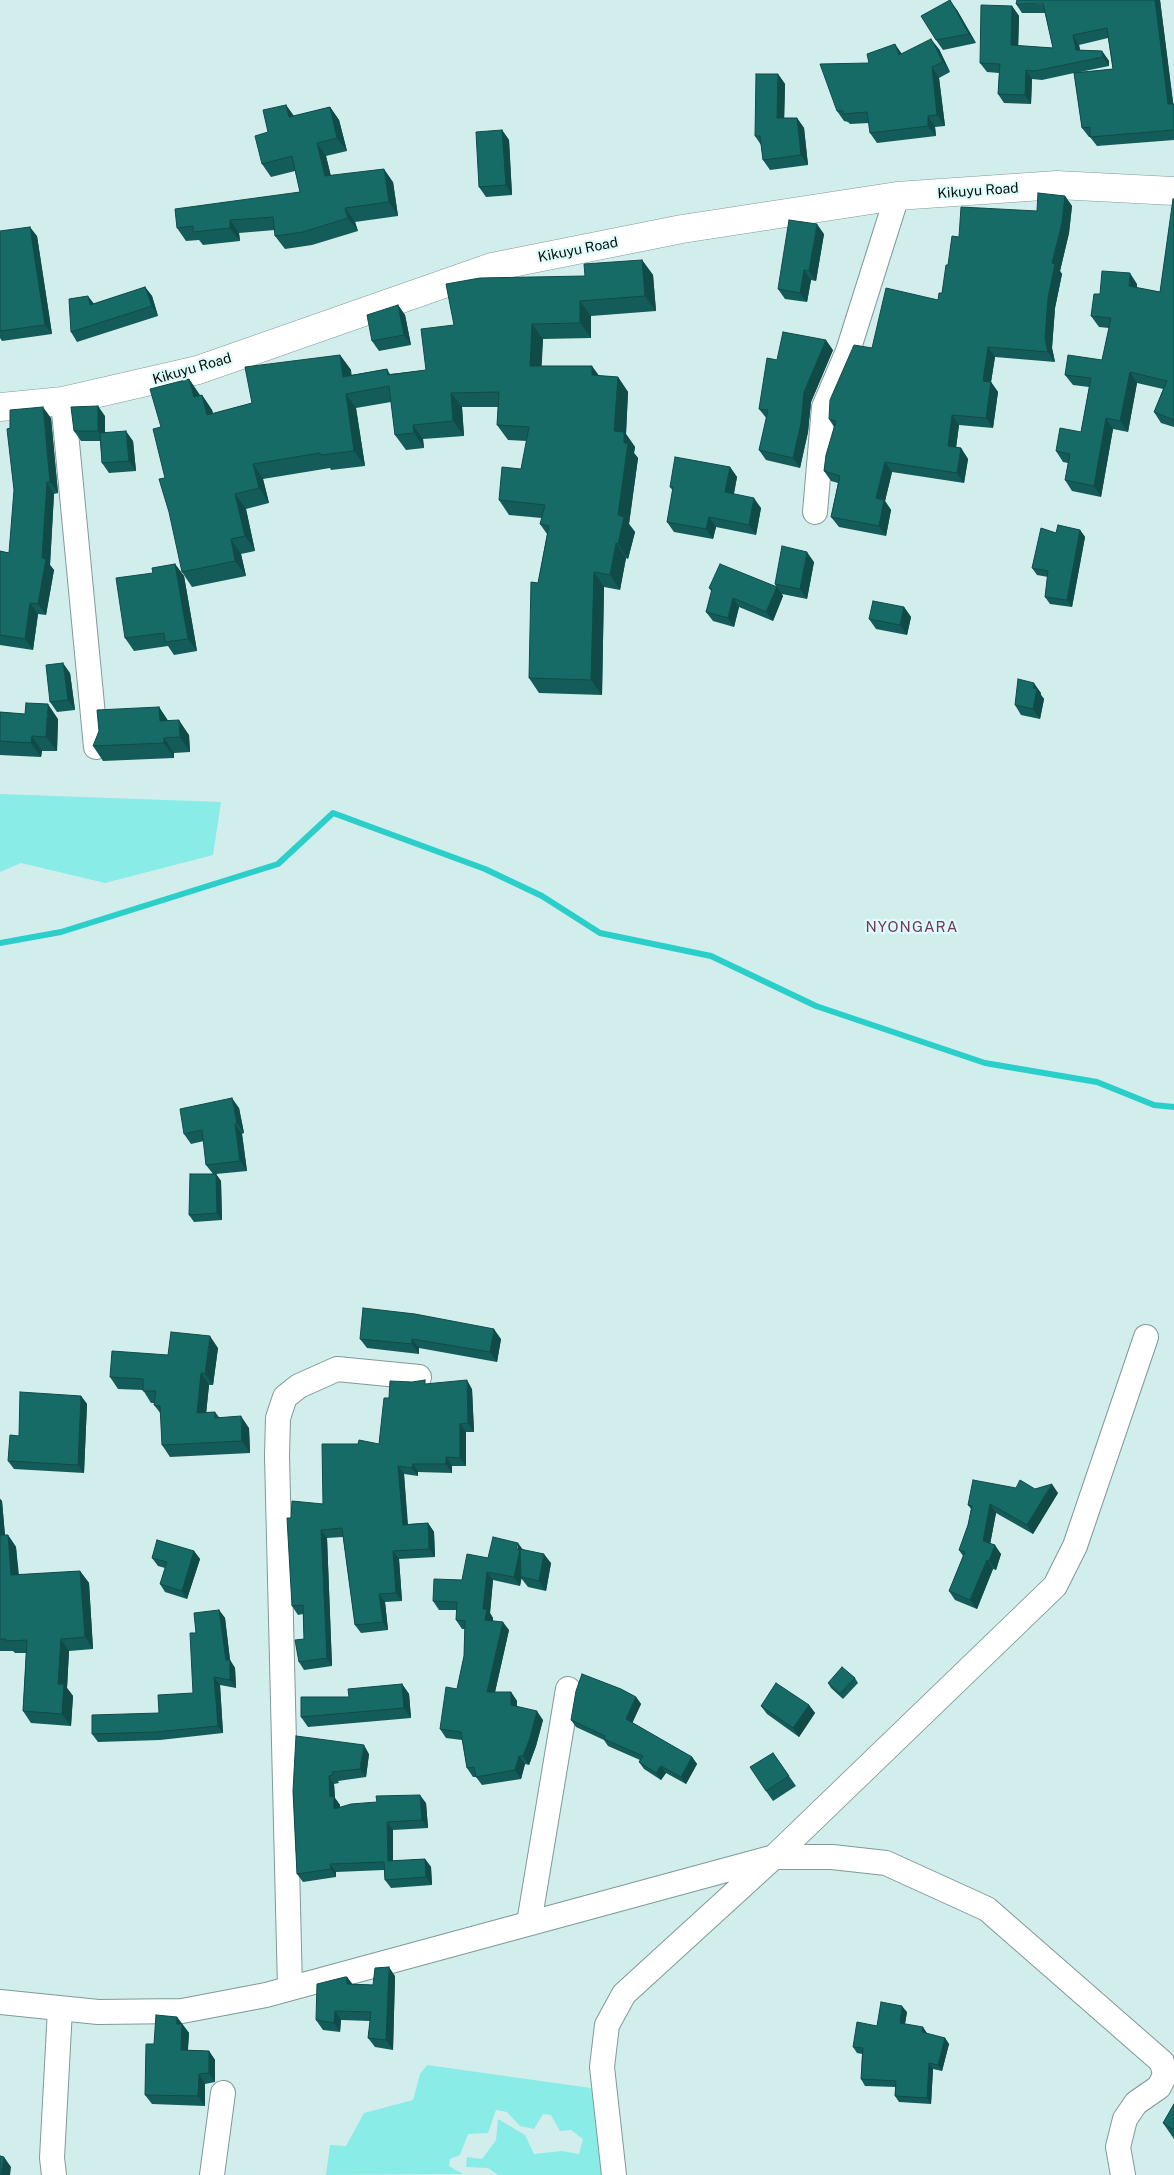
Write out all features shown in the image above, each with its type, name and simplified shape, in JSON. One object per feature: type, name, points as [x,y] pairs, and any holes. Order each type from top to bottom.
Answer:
[{"type":"main road","name":"Kikuyu Road","points":[[0,407],[63,402],[198,370],[492,267],[682,229],[897,196],[1057,185],[1174,191]]},
{"type":"street","points":[[815,512],[824,407],[848,351],[897,196]]},
{"type":"street","points":[[63,402],[96,747]]},
{"type":"street","points":[[614,2175],[602,2067],[607,2025],[624,1994],[774,1857],[1055,1586],[1075,1546],[1146,1337]]},
{"type":"street","points":[[290,1988],[276,1456],[278,1418],[285,1397],[299,1386],[337,1369],[419,1377]]},
{"type":"street","points":[[529,1923],[568,1689]]},
{"type":"street","points":[[0,2002],[60,2010],[138,2013],[182,2011],[257,1997],[774,1857],[832,1857],[886,1863],[987,1909],[1162,2062],[1165,2075],[1159,2087],[1136,2103],[1125,2118],[1118,2147],[1119,2162],[1123,2175]]},
{"type":"street","points":[[54,2175],[52,2158],[60,2010]]},
{"type":"street","points":[[212,2175],[223,2093]]},
{"type":"shaded area","points":[[0,794],[221,802],[213,855],[105,883],[21,863],[0,872]]},
{"type":"shaded area","points":[[427,2065],[598,2089],[608,2175],[498,2175],[488,2168],[466,2167],[467,2157],[482,2159],[496,2140],[498,2119],[525,2135],[534,2154],[562,2151],[579,2154],[583,2139],[571,2130],[560,2131],[551,2115],[543,2114],[534,2129],[520,2126],[507,2112],[496,2110],[488,2133],[468,2134],[460,2155],[450,2159],[449,2166],[463,2174],[326,2175],[330,2145],[346,2146],[364,2113],[413,2100],[420,2074]]},
{"type":"building","points":[[950,0],[969,34],[936,40],[921,16]]},
{"type":"building","points":[[1017,0],[1155,0],[1168,104],[1174,104],[1174,130],[1090,137],[1090,127],[1082,128],[1074,73],[1113,69],[1107,28],[1073,35],[1076,50],[1102,51],[1103,57],[1035,71],[1026,70],[1025,95],[998,94],[1000,64],[980,63],[981,5],[1012,6],[1011,45],[1053,48],[1043,3],[1016,4]]},
{"type":"building","points":[[931,39],[943,62],[932,67],[937,115],[928,116],[928,126],[870,133],[867,112],[843,114],[843,111],[837,111],[820,64],[869,63],[867,54],[895,44],[899,55]]},
{"type":"building","points":[[756,74],[778,74],[777,118],[797,118],[801,155],[763,160],[760,136],[755,136]]},
{"type":"building","points":[[286,105],[289,117],[330,107],[337,138],[317,143],[325,176],[384,169],[389,202],[345,208],[348,218],[303,232],[275,236],[273,217],[230,220],[230,228],[193,232],[193,226],[177,228],[175,209],[300,192],[292,156],[262,164],[255,136],[268,132],[263,110]]},
{"type":"building","points":[[502,130],[506,185],[479,187],[476,132]]},
{"type":"building","points":[[1038,193],[1065,196],[1062,223],[1052,263],[1055,264],[1048,298],[1045,338],[1048,352],[988,347],[983,381],[991,382],[986,418],[952,415],[948,446],[961,448],[957,473],[885,462],[876,498],[884,500],[879,526],[831,517],[840,476],[824,471],[826,455],[836,421],[829,419],[830,400],[854,345],[872,348],[886,288],[938,300],[939,293],[942,293],[952,236],[959,237],[961,207],[1037,211]]},
{"type":"building","points":[[1173,199],[1174,420],[1154,412],[1167,381],[1130,372],[1120,421],[1106,418],[1094,486],[1065,480],[1070,454],[1056,451],[1060,428],[1081,432],[1091,378],[1065,375],[1068,355],[1102,360],[1111,318],[1091,316],[1094,294],[1100,294],[1102,271],[1130,273],[1129,286],[1160,292]]},
{"type":"building","points":[[789,220],[817,224],[809,271],[804,270],[800,293],[778,289]]},
{"type":"building","points":[[30,227],[45,325],[0,331],[0,231]]},
{"type":"building","points":[[642,260],[645,296],[580,301],[580,323],[532,324],[530,366],[592,366],[592,375],[618,377],[614,431],[624,432],[624,443],[628,443],[618,515],[624,517],[618,544],[616,543],[610,575],[594,572],[591,680],[529,678],[531,582],[538,583],[549,526],[540,524],[545,505],[499,500],[502,467],[521,469],[529,427],[497,425],[499,392],[451,393],[453,421],[413,425],[414,433],[395,435],[389,386],[346,394],[354,451],[321,455],[320,453],[253,464],[259,488],[235,494],[245,536],[231,539],[235,561],[182,572],[169,512],[159,479],[165,478],[153,429],[161,427],[150,389],[189,379],[194,397],[202,395],[207,415],[252,403],[245,367],[340,355],[343,377],[387,369],[388,375],[426,370],[421,329],[454,325],[446,284],[480,278],[585,276],[584,264]]},
{"type":"building","points":[[145,287],[152,306],[71,332],[69,299],[88,296],[90,305]]},
{"type":"building","points":[[398,305],[404,335],[372,341],[367,315]]},
{"type":"building","points":[[783,332],[826,340],[804,392],[801,423],[793,458],[759,450],[768,410],[759,409],[767,358],[777,360]]},
{"type":"building","points":[[98,406],[98,431],[74,431],[71,407]]},
{"type":"building","points":[[43,407],[50,482],[47,482],[42,558],[46,559],[38,604],[30,603],[25,639],[0,635],[0,551],[9,553],[14,490],[7,429],[10,428],[10,410]]},
{"type":"building","points":[[126,431],[129,461],[102,463],[100,433]]},
{"type":"building","points":[[675,457],[730,467],[725,492],[754,498],[749,525],[709,517],[706,529],[667,522],[673,487],[670,487]]},
{"type":"building","points":[[1058,525],[1080,530],[1067,600],[1045,597],[1048,571],[1032,568],[1041,528],[1056,533]]},
{"type":"building","points":[[782,546],[807,552],[800,589],[775,584]]},
{"type":"building","points":[[175,564],[188,639],[165,642],[164,633],[125,638],[116,578],[153,573],[152,568]]},
{"type":"building","points":[[720,564],[777,587],[766,612],[733,598],[728,618],[706,612],[712,589],[709,588]]},
{"type":"building","points":[[873,601],[904,607],[900,625],[869,619]]},
{"type":"building","points":[[63,663],[68,700],[50,702],[46,665]]},
{"type":"building","points":[[1018,679],[1034,683],[1033,688],[1037,689],[1033,709],[1015,705]]},
{"type":"building","points":[[26,703],[48,704],[46,737],[32,736],[31,743],[0,741],[0,712],[25,714]]},
{"type":"building","points":[[159,707],[160,721],[179,720],[180,737],[164,738],[164,743],[93,746],[99,731],[97,710]]},
{"type":"building","points":[[232,1098],[237,1123],[235,1124],[240,1161],[206,1165],[202,1130],[184,1134],[180,1109]]},
{"type":"building","points":[[190,1174],[216,1174],[217,1213],[189,1215]]},
{"type":"building","points":[[363,1308],[415,1314],[494,1329],[490,1352],[412,1339],[412,1344],[360,1339]]},
{"type":"building","points":[[171,1332],[210,1336],[205,1374],[201,1373],[197,1413],[215,1412],[215,1418],[241,1416],[242,1441],[162,1445],[160,1406],[154,1405],[156,1391],[143,1391],[143,1379],[110,1377],[112,1351],[168,1355]]},
{"type":"building","points":[[425,1380],[425,1384],[467,1380],[468,1423],[460,1424],[460,1458],[446,1457],[446,1464],[413,1464],[412,1468],[398,1466],[403,1525],[428,1523],[429,1549],[393,1551],[396,1593],[379,1594],[383,1622],[355,1625],[342,1528],[321,1530],[327,1658],[299,1662],[295,1640],[304,1639],[303,1605],[292,1606],[287,1518],[291,1518],[292,1501],[323,1504],[322,1444],[358,1444],[359,1440],[379,1444],[384,1398],[389,1398],[390,1381],[412,1382]]},
{"type":"building","points":[[20,1392],[81,1396],[78,1465],[8,1461],[10,1435],[19,1436]]},
{"type":"building","points":[[973,1480],[1016,1488],[1020,1480],[1035,1489],[1052,1484],[1027,1525],[990,1504],[983,1541],[995,1545],[970,1600],[949,1591],[965,1552],[959,1550],[968,1525],[972,1506],[968,1505]]},
{"type":"building","points":[[0,1535],[8,1535],[11,1575],[80,1571],[85,1637],[61,1639],[58,1684],[64,1684],[62,1714],[23,1711],[27,1640],[6,1641],[6,1639],[0,1639]]},
{"type":"building","points":[[493,1537],[518,1543],[516,1549],[520,1550],[514,1577],[487,1572],[483,1609],[487,1609],[485,1620],[503,1622],[487,1692],[511,1692],[511,1705],[537,1711],[530,1738],[523,1756],[519,1756],[515,1770],[476,1777],[474,1767],[467,1768],[461,1732],[440,1729],[446,1687],[457,1689],[464,1656],[465,1621],[456,1620],[457,1602],[433,1601],[434,1579],[462,1580],[467,1554],[488,1558]]},
{"type":"building","points":[[157,1540],[194,1551],[182,1591],[160,1584],[167,1562],[152,1558]]},
{"type":"building","points":[[520,1549],[544,1554],[539,1581],[521,1577]]},
{"type":"building","points":[[219,1610],[226,1660],[230,1660],[230,1680],[214,1677],[218,1726],[155,1732],[92,1734],[92,1715],[159,1713],[158,1695],[193,1693],[190,1633],[196,1633],[194,1613]]},
{"type":"building","points":[[842,1667],[855,1678],[840,1694],[828,1683]]},
{"type":"building","points":[[582,1674],[636,1697],[626,1719],[692,1757],[681,1777],[661,1766],[656,1773],[639,1762],[643,1756],[604,1739],[605,1736],[571,1720],[576,1691]]},
{"type":"building","points":[[776,1683],[809,1705],[793,1728],[761,1706]]},
{"type":"building","points":[[402,1684],[404,1708],[301,1717],[301,1697],[349,1697],[348,1689]]},
{"type":"building","points":[[296,1736],[364,1745],[360,1769],[332,1772],[333,1775],[329,1776],[330,1797],[334,1796],[334,1809],[351,1804],[377,1802],[376,1796],[420,1795],[422,1820],[387,1822],[388,1861],[425,1859],[426,1877],[385,1880],[384,1862],[330,1864],[331,1869],[297,1874],[293,1791]]},
{"type":"building","points":[[773,1753],[789,1776],[766,1791],[750,1767]]},
{"type":"building","points":[[389,1967],[386,2040],[368,2038],[371,2012],[335,2011],[334,2023],[316,2020],[317,1984],[347,1977],[347,1984],[373,1985],[375,1968]]},
{"type":"building","points":[[881,2002],[902,2006],[900,2023],[923,2027],[922,2032],[945,2038],[938,2065],[929,2063],[927,2098],[895,2096],[896,2081],[861,2079],[863,2048],[853,2047],[857,2022],[877,2026]]},
{"type":"building","points":[[156,2015],[177,2017],[177,2024],[182,2024],[181,2050],[209,2051],[209,2073],[199,2074],[198,2096],[145,2095],[146,2044],[154,2044]]},
{"type":"building","points":[[1174,2104],[1174,2130],[1163,2123]]},
{"type":"building","points":[[0,2156],[4,2157],[1,2175],[0,2175]]},
{"type":"waterway","points":[[0,943],[61,932],[278,864],[333,813],[485,869],[542,896],[600,933],[711,956],[816,1006],[985,1063],[1097,1082],[1154,1105],[1174,1107]]},
{"type":"district","name":"NYONGARA","points":[[912,927]]}]
